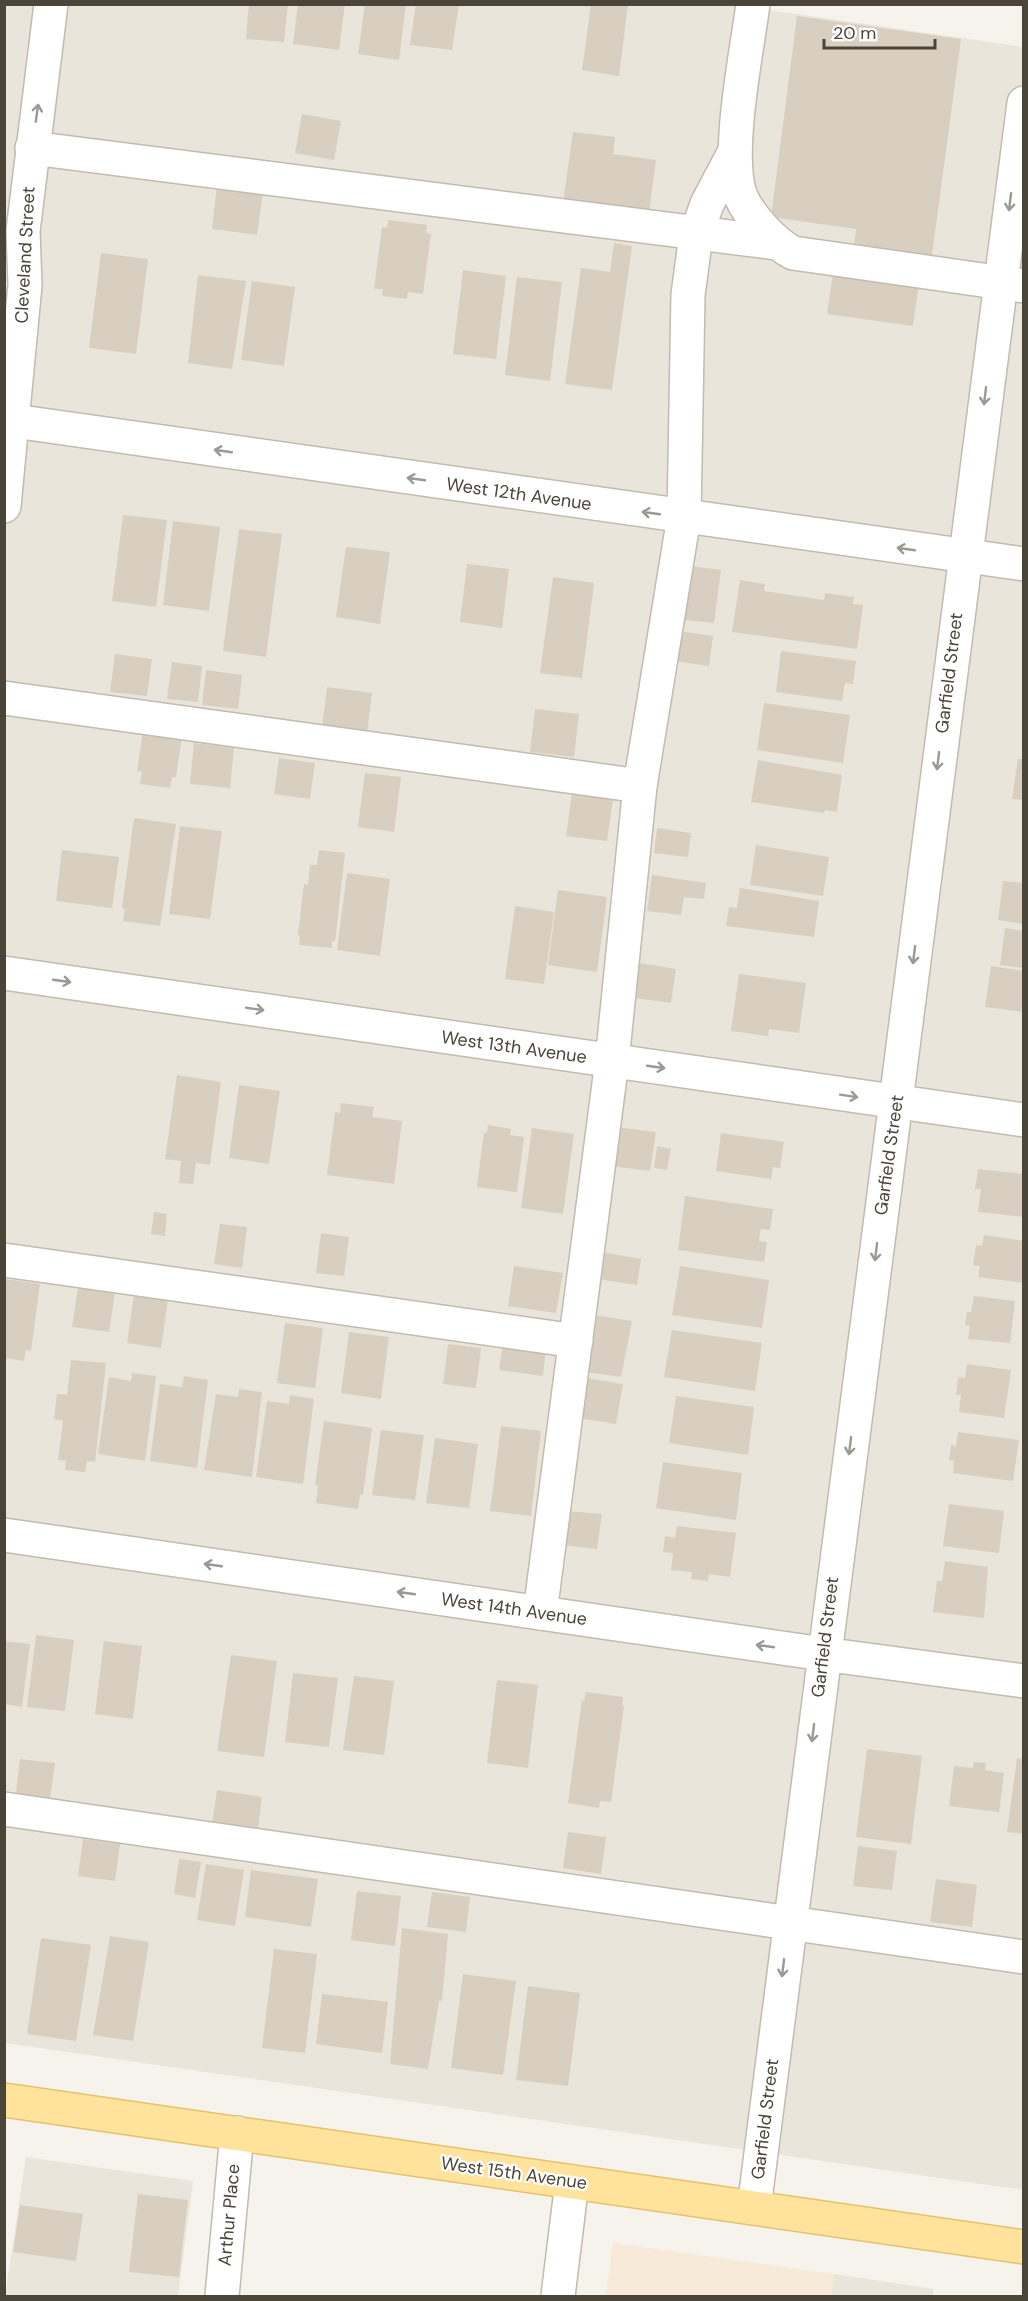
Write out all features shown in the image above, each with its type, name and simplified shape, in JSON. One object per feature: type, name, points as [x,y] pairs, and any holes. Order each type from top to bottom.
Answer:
[{"type":"main road","name":"West 15th Avenue","points":[[4,2100],[1023,2247]]},
{"type":"street","name":"Cleveland Street","points":[[4,506],[14,421],[12,368],[15,283],[51,4]]},
{"type":"street","points":[[753,4],[734,153],[742,198],[776,243],[794,254],[1012,285]]},
{"type":"street","name":"Garfield Street","points":[[754,2208],[964,557],[1012,285],[1023,103]]},
{"type":"street","points":[[32,148],[696,236],[776,243]]},
{"type":"street","points":[[540,1613],[612,1061],[640,786],[684,517],[688,295],[696,236],[707,204],[734,153]]},
{"type":"street","name":"West 12th Avenue","points":[[14,421],[1023,564]]},
{"type":"street","points":[[4,698],[640,786]]},
{"type":"street","name":"West 13th Avenue","points":[[4,973],[1023,1120]]},
{"type":"street","points":[[4,1260],[576,1341]]},
{"type":"street","name":"West 14th Avenue","points":[[4,1535],[823,1654],[1023,1680]]},
{"type":"street","points":[[4,1809],[789,1925],[1023,1957]]},
{"type":"street","name":"Arthur Place","points":[[222,2296],[237,2133]]},
{"type":"street","points":[[558,2296],[572,2182]]},
{"type":"shaded area","points":[[727,4],[1023,47],[1023,2190],[5,2043],[5,5]]},
{"type":"shaded area","points":[[26,2157],[193,2181],[178,2296],[5,2296]]},
{"type":"shaded area","points":[[613,2243],[834,2274],[831,2296],[606,2296]]},
{"type":"shaded area","points":[[834,2274],[934,2289],[933,2296],[831,2296]]},
{"type":"building","points":[[249,4],[288,4],[284,42],[246,39]]},
{"type":"building","points":[[298,4],[345,4],[339,50],[293,44]]},
{"type":"building","points":[[365,4],[406,4],[399,60],[358,54]]},
{"type":"building","points":[[416,4],[459,4],[452,50],[410,45]]},
{"type":"building","points":[[591,4],[628,4],[619,76],[582,70]]},
{"type":"building","points":[[797,16],[961,39],[932,255],[854,245],[856,229],[771,217]]},
{"type":"building","points":[[302,114],[341,121],[334,160],[295,153]]},
{"type":"building","points":[[573,132],[615,137],[613,154],[656,160],[649,212],[563,203]]},
{"type":"building","points":[[217,185],[263,192],[257,235],[212,229]]},
{"type":"building","points":[[388,220],[427,225],[426,233],[431,234],[423,294],[408,292],[407,299],[382,296],[383,289],[374,289],[382,227],[387,228]]},
{"type":"building","points":[[614,243],[632,246],[612,390],[565,384],[581,268],[610,272]]},
{"type":"building","points":[[101,253],[148,259],[136,354],[89,348]]},
{"type":"building","points":[[463,270],[506,276],[496,359],[453,354]]},
{"type":"building","points":[[833,273],[919,284],[913,326],[827,314]]},
{"type":"building","points":[[198,275],[246,281],[232,369],[188,363]]},
{"type":"building","points":[[517,277],[562,282],[550,381],[505,375]]},
{"type":"building","points":[[252,281],[295,287],[284,366],[241,360]]},
{"type":"building","points":[[123,515],[167,520],[156,607],[112,601]]},
{"type":"building","points":[[173,521],[220,527],[209,611],[163,605]]},
{"type":"building","points":[[239,529],[282,534],[266,657],[223,651]]},
{"type":"building","points":[[346,547],[390,552],[380,624],[336,617]]},
{"type":"building","points":[[467,564],[509,569],[502,628],[460,622]]},
{"type":"building","points":[[683,565],[721,570],[714,623],[676,619]]},
{"type":"building","points":[[553,577],[594,583],[582,678],[540,673]]},
{"type":"building","points":[[740,580],[765,584],[764,591],[824,600],[825,593],[854,597],[853,604],[863,605],[857,649],[732,632]]},
{"type":"building","points":[[678,631],[713,636],[709,666],[674,661]]},
{"type":"building","points":[[781,651],[856,661],[853,684],[845,683],[842,701],[776,692]]},
{"type":"building","points":[[115,654],[152,659],[147,696],[110,692]]},
{"type":"building","points":[[172,662],[202,666],[198,702],[167,699]]},
{"type":"building","points":[[206,670],[242,675],[238,709],[202,705]]},
{"type":"building","points":[[327,687],[372,693],[367,733],[322,728]]},
{"type":"building","points":[[764,703],[850,715],[843,763],[757,750]]},
{"type":"building","points":[[535,709],[579,714],[574,757],[530,752]]},
{"type":"building","points":[[143,731],[182,737],[176,777],[172,777],[170,788],[140,784],[142,772],[137,771]]},
{"type":"building","points":[[194,743],[234,748],[230,788],[190,784]]},
{"type":"building","points":[[279,758],[315,763],[310,799],[274,794]]},
{"type":"building","points":[[1018,759],[1024,759],[1024,800],[1012,799]]},
{"type":"building","points":[[758,760],[842,775],[837,812],[825,810],[824,813],[751,802]]},
{"type":"building","points":[[365,773],[401,777],[394,832],[358,827]]},
{"type":"building","points":[[572,793],[613,799],[607,841],[566,836]]},
{"type":"building","points":[[134,818],[176,824],[160,926],[123,921],[125,909],[122,908]]},
{"type":"building","points":[[180,826],[222,831],[210,919],[169,914]]},
{"type":"building","points":[[657,828],[691,833],[688,857],[654,853]]},
{"type":"building","points":[[756,845],[829,857],[823,896],[750,885]]},
{"type":"building","points":[[62,850],[119,857],[112,908],[56,901]]},
{"type":"building","points":[[319,850],[345,853],[335,941],[332,941],[332,948],[299,945],[300,936],[298,935],[304,884],[308,885],[310,865],[317,865]]},
{"type":"building","points":[[347,873],[390,879],[380,956],[337,950]]},
{"type":"building","points":[[652,875],[706,883],[704,899],[684,897],[681,915],[647,911]]},
{"type":"building","points":[[1003,881],[1024,883],[1024,924],[998,920]]},
{"type":"building","points":[[740,888],[819,901],[814,937],[726,926],[729,907],[737,908]]},
{"type":"building","points":[[558,890],[607,897],[597,972],[548,965]]},
{"type":"building","points":[[515,906],[554,912],[544,984],[505,979]]},
{"type":"building","points":[[1005,928],[1024,931],[1024,968],[1000,965]]},
{"type":"building","points":[[640,963],[676,969],[671,1003],[635,998]]},
{"type":"building","points":[[991,966],[1024,971],[1024,1012],[985,1007]]},
{"type":"building","points":[[739,974],[806,983],[799,1033],[769,1029],[768,1036],[731,1031]]},
{"type":"building","points":[[177,1075],[221,1082],[210,1165],[196,1163],[193,1184],[179,1183],[181,1161],[165,1159]]},
{"type":"building","points":[[239,1085],[280,1091],[269,1164],[229,1158]]},
{"type":"building","points":[[341,1103],[374,1107],[372,1117],[402,1121],[394,1184],[327,1175],[335,1112],[340,1113]]},
{"type":"building","points":[[488,1125],[511,1129],[510,1135],[524,1137],[517,1192],[477,1187],[484,1132],[487,1133]]},
{"type":"building","points":[[616,1127],[656,1132],[650,1171],[610,1166]]},
{"type":"building","points":[[532,1128],[574,1134],[563,1214],[521,1208]]},
{"type":"building","points":[[721,1133],[784,1142],[780,1168],[773,1167],[771,1179],[716,1171]]},
{"type":"building","points":[[657,1146],[671,1149],[667,1170],[654,1168]]},
{"type":"building","points":[[978,1169],[1024,1174],[1024,1217],[978,1212],[981,1189],[975,1189]]},
{"type":"building","points":[[685,1196],[773,1209],[770,1230],[761,1229],[759,1241],[767,1242],[764,1262],[678,1250]]},
{"type":"building","points":[[154,1212],[167,1214],[165,1236],[151,1234]]},
{"type":"building","points":[[220,1224],[247,1227],[242,1268],[214,1264]]},
{"type":"building","points":[[321,1233],[349,1237],[344,1276],[316,1273]]},
{"type":"building","points":[[984,1235],[1024,1241],[1024,1283],[978,1277],[980,1266],[973,1265],[976,1245],[982,1246]]},
{"type":"building","points":[[602,1252],[641,1259],[637,1285],[598,1279]]},
{"type":"building","points":[[514,1266],[563,1273],[556,1313],[508,1306]]},
{"type":"building","points":[[680,1266],[769,1280],[762,1328],[672,1315]]},
{"type":"building","points":[[4,1279],[40,1284],[31,1351],[26,1350],[24,1361],[4,1358]]},
{"type":"building","points":[[78,1288],[115,1293],[109,1332],[72,1327]]},
{"type":"building","points":[[134,1295],[168,1300],[161,1348],[127,1343]]},
{"type":"building","points":[[974,1296],[1015,1301],[1010,1343],[968,1339],[970,1326],[965,1325],[967,1312],[971,1312]]},
{"type":"building","points":[[587,1314],[632,1321],[621,1377],[578,1371]]},
{"type":"building","points":[[285,1323],[323,1328],[315,1388],[277,1383]]},
{"type":"building","points":[[672,1330],[762,1343],[755,1391],[664,1377]]},
{"type":"building","points":[[349,1332],[389,1337],[381,1399],[341,1393]]},
{"type":"building","points":[[503,1342],[546,1348],[543,1376],[499,1370]]},
{"type":"building","points":[[448,1344],[481,1348],[476,1388],[443,1384]]},
{"type":"building","points":[[71,1360],[106,1363],[95,1462],[87,1461],[85,1472],[65,1470],[66,1461],[58,1460],[63,1421],[54,1419],[57,1394],[67,1395]]},
{"type":"building","points":[[967,1364],[1011,1370],[1004,1418],[959,1412],[961,1395],[956,1395],[958,1377],[965,1378]]},
{"type":"building","points":[[132,1373],[156,1376],[145,1461],[98,1454],[109,1377],[131,1381]]},
{"type":"building","points":[[184,1376],[208,1380],[197,1468],[150,1461],[160,1384],[182,1387]]},
{"type":"building","points":[[586,1378],[623,1384],[616,1424],[579,1418]]},
{"type":"building","points":[[239,1389],[262,1392],[252,1477],[204,1470],[216,1394],[238,1397]]},
{"type":"building","points":[[290,1395],[314,1399],[303,1484],[256,1477],[267,1401],[289,1404]]},
{"type":"building","points":[[676,1396],[754,1407],[748,1455],[669,1443]]},
{"type":"building","points":[[324,1421],[372,1428],[363,1495],[360,1495],[358,1509],[316,1503],[318,1486],[315,1485]]},
{"type":"building","points":[[501,1426],[541,1431],[531,1516],[490,1511]]},
{"type":"building","points":[[381,1430],[424,1435],[415,1500],[372,1495]]},
{"type":"building","points":[[958,1432],[1019,1440],[1013,1481],[953,1473],[954,1461],[949,1460],[951,1445],[956,1446]]},
{"type":"building","points":[[435,1438],[478,1444],[469,1508],[426,1503]]},
{"type":"building","points":[[663,1462],[742,1473],[736,1520],[656,1508]]},
{"type":"building","points":[[949,1504],[1004,1511],[999,1553],[943,1546]]},
{"type":"building","points":[[567,1511],[602,1514],[597,1549],[563,1545]]},
{"type":"building","points":[[677,1526],[736,1533],[730,1577],[709,1574],[708,1581],[691,1579],[692,1572],[671,1570],[673,1553],[663,1552],[665,1536],[675,1538]]},
{"type":"building","points":[[945,1561],[988,1567],[984,1618],[933,1612],[937,1581],[942,1581]]},
{"type":"building","points":[[36,1635],[74,1640],[65,1711],[27,1707]]},
{"type":"building","points":[[4,1641],[30,1644],[22,1707],[4,1704]]},
{"type":"building","points":[[104,1641],[142,1646],[133,1719],[95,1714]]},
{"type":"building","points":[[231,1655],[277,1661],[264,1757],[217,1751]]},
{"type":"building","points":[[293,1673],[338,1678],[329,1747],[285,1742]]},
{"type":"building","points":[[354,1676],[394,1681],[384,1755],[343,1750]]},
{"type":"building","points":[[497,1680],[538,1685],[528,1768],[487,1763]]},
{"type":"building","points":[[586,1692],[623,1697],[622,1705],[624,1706],[611,1802],[600,1801],[599,1808],[568,1803],[582,1700],[584,1701]]},
{"type":"building","points":[[867,1749],[922,1756],[911,1844],[856,1837]]},
{"type":"building","points":[[1017,1758],[1024,1759],[1024,1834],[1007,1832]]},
{"type":"building","points":[[20,1759],[55,1763],[50,1798],[16,1793]]},
{"type":"building","points":[[974,1762],[986,1763],[985,1770],[1004,1773],[999,1812],[949,1806],[954,1766],[973,1768]]},
{"type":"building","points":[[217,1790],[262,1797],[257,1837],[211,1831]]},
{"type":"building","points":[[568,1832],[606,1837],[601,1874],[563,1868]]},
{"type":"building","points":[[83,1839],[120,1844],[115,1881],[78,1876]]},
{"type":"building","points":[[858,1846],[897,1851],[892,1890],[853,1886]]},
{"type":"building","points":[[179,1859],[201,1862],[195,1898],[174,1894]]},
{"type":"building","points":[[206,1864],[244,1870],[235,1926],[197,1920]]},
{"type":"building","points":[[251,1870],[318,1879],[311,1927],[245,1917]]},
{"type":"building","points":[[936,1879],[977,1885],[972,1927],[930,1922]]},
{"type":"building","points":[[357,1891],[401,1896],[395,1946],[351,1940]]},
{"type":"building","points":[[432,1892],[470,1897],[466,1932],[427,1927]]},
{"type":"building","points":[[402,1928],[448,1934],[442,2001],[439,2001],[428,2069],[390,2064]]},
{"type":"building","points":[[110,1936],[149,1942],[133,2041],[93,2035]]},
{"type":"building","points":[[41,1938],[91,1945],[76,2041],[27,2034]]},
{"type":"building","points":[[274,1949],[317,1954],[305,2053],[262,2048]]},
{"type":"building","points":[[463,1974],[516,1981],[503,2075],[451,2068]]},
{"type":"building","points":[[528,1986],[580,1993],[568,2086],[516,2080]]},
{"type":"building","points":[[322,1994],[388,2002],[382,2053],[316,2044]]},
{"type":"building","points":[[138,2194],[188,2200],[179,2277],[129,2272]]},
{"type":"building","points":[[20,2205],[83,2214],[76,2261],[13,2252]]}]
